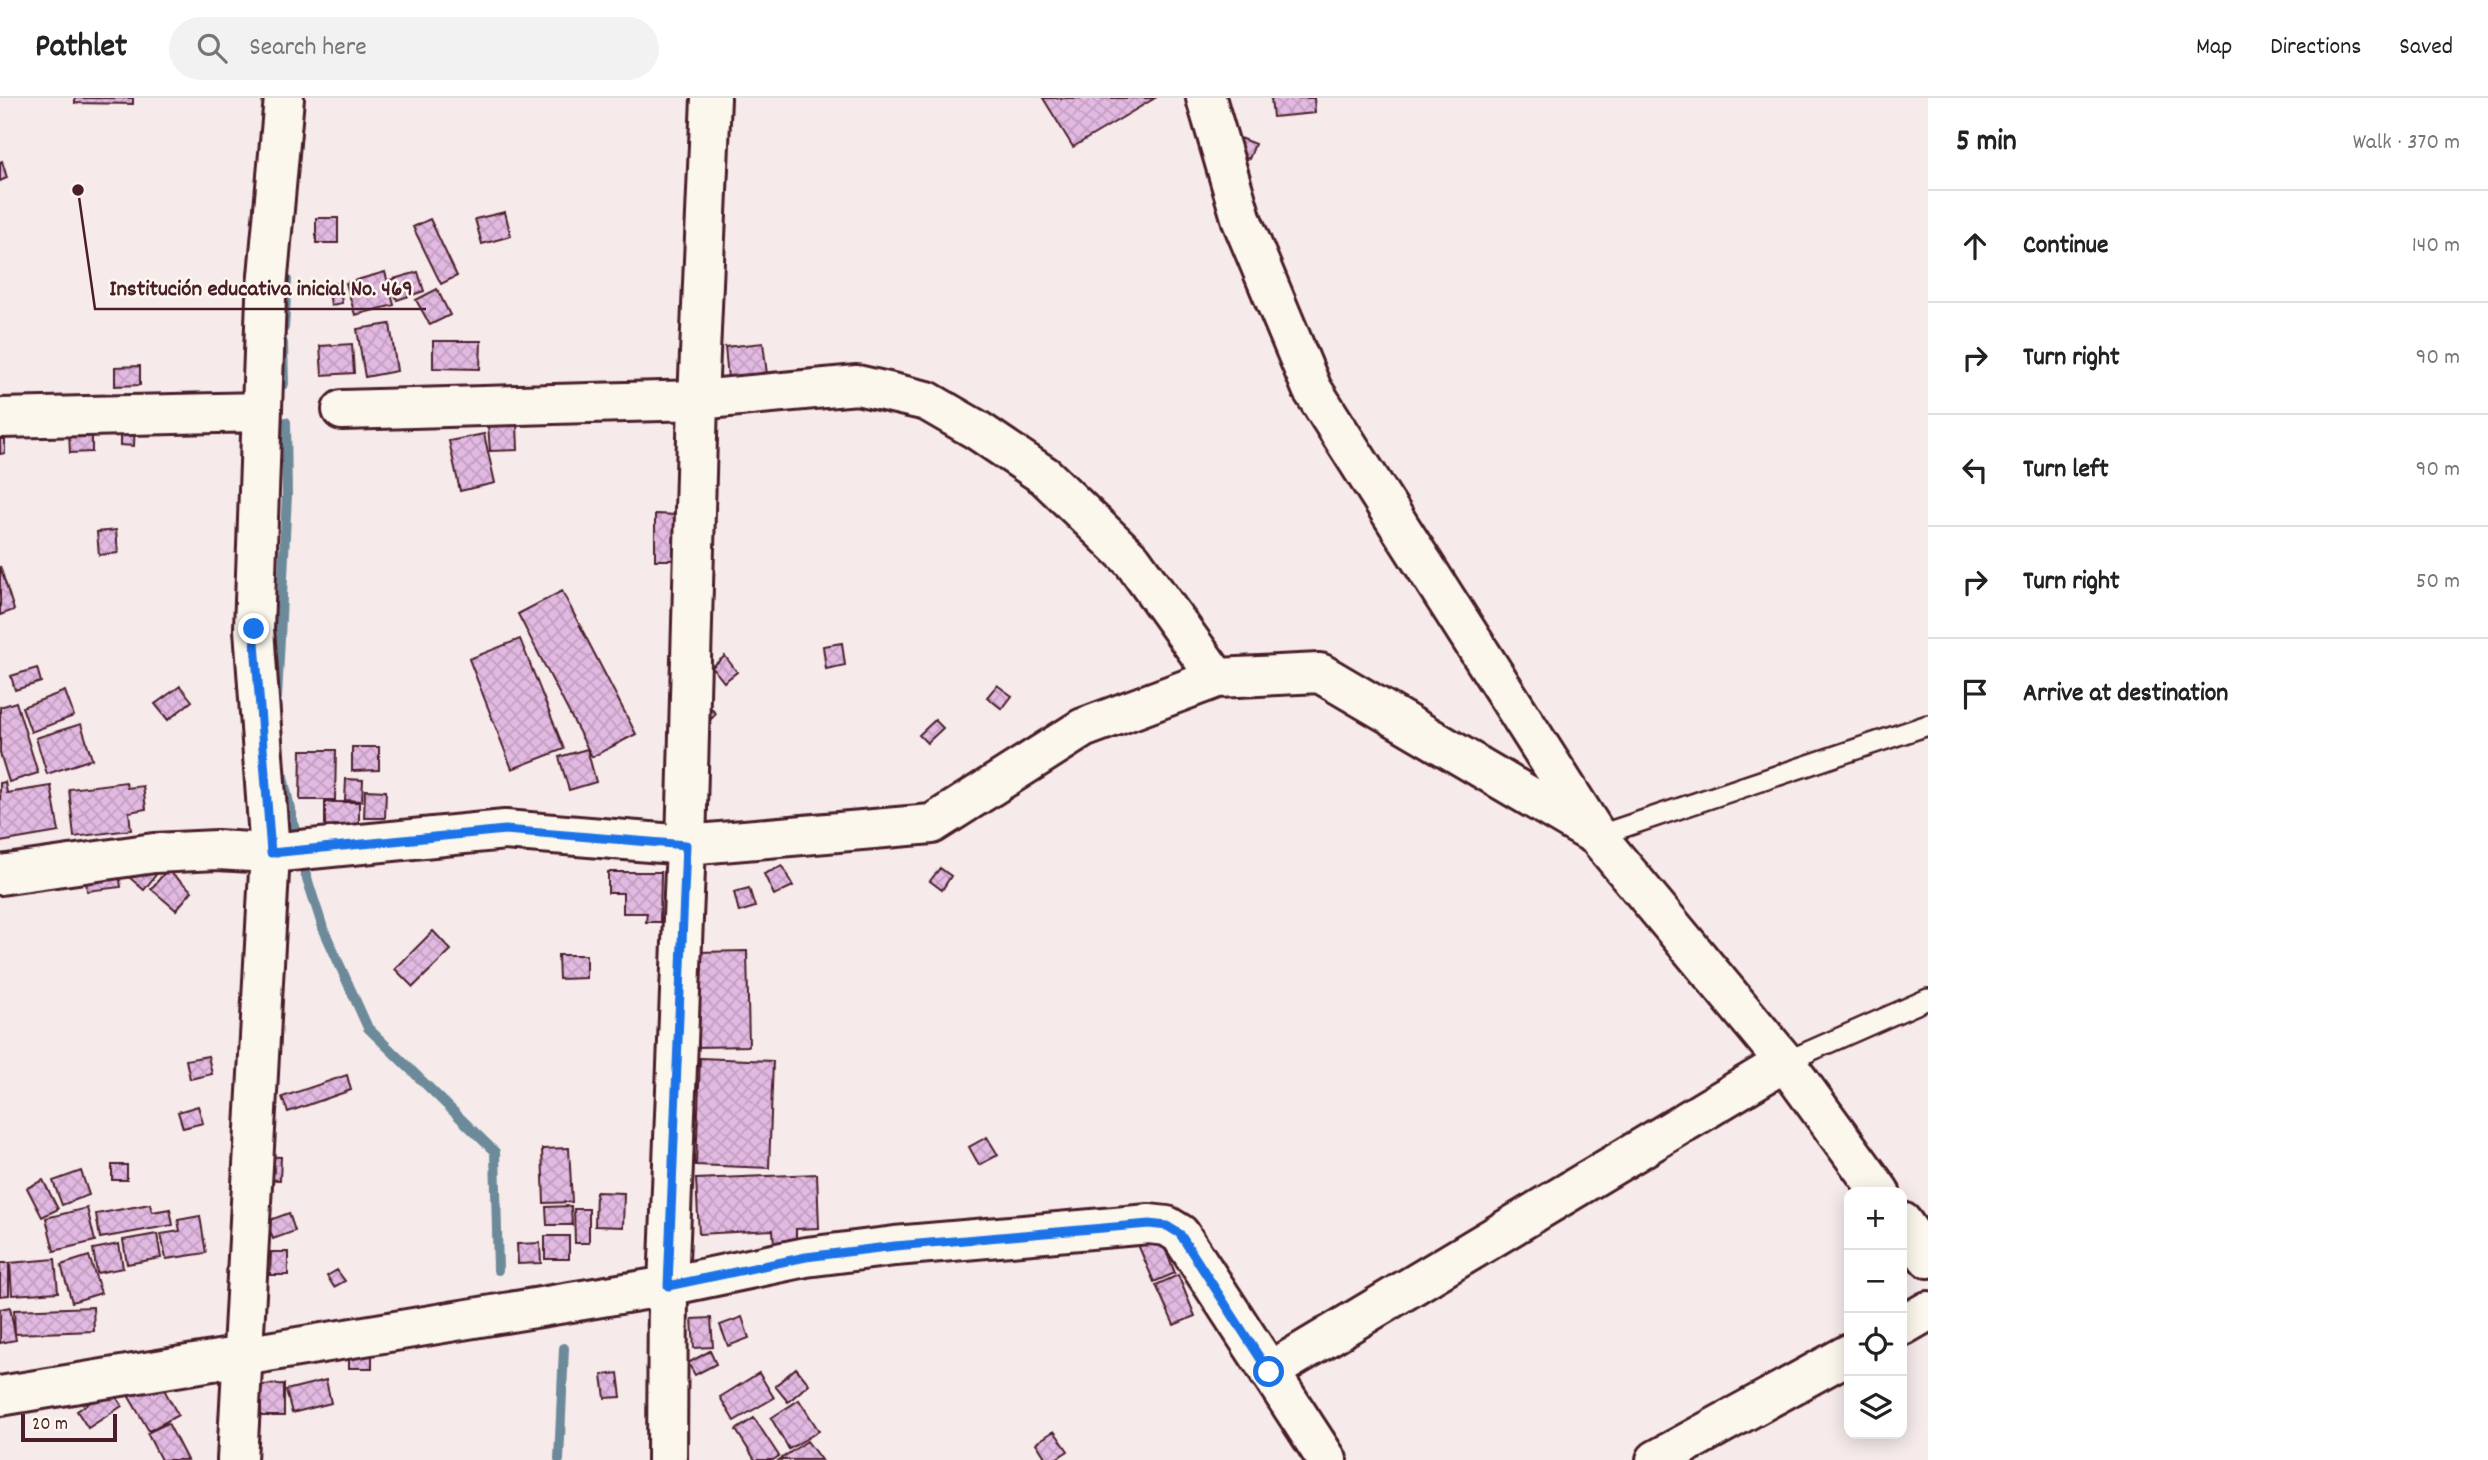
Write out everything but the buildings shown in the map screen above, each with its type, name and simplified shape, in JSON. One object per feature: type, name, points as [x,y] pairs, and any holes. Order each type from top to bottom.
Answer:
[{"type":"street","points":[[237,1460],[271,853],[254,629],[266,298],[284,98]]},
{"type":"street","points":[[667,1460],[668,1286],[686,845],[698,400],[710,98]]},
{"type":"street","points":[[1206,98],[1242,221],[1312,389],[1597,835],[1785,1062],[1876,1187]]},
{"type":"street","points":[[342,410],[698,400],[857,385],[927,401],[977,430],[1045,476],[1132,560],[1217,678]]},
{"type":"street","points":[[0,418],[261,412]]},
{"type":"street","points":[[0,875],[154,853],[217,850],[271,853],[505,830],[686,845],[932,824],[1083,728],[1217,678],[1320,674],[1597,835]]},
{"type":"street","points":[[1269,1372],[1785,1062]]},
{"type":"street","points":[[0,1395],[668,1286],[806,1257],[895,1246],[1158,1225],[1167,1226],[1180,1234],[1327,1460]]},
{"type":"street","points":[[1907,1229],[1928,1258]]},
{"type":"street","points":[[1907,1323],[1928,1311]]},
{"type":"street","points":[[1656,1460],[1844,1357]]},
{"type":"lane","points":[[1597,835],[1928,725]]},
{"type":"lane","points":[[1785,1062],[1928,999]]},
{"type":"waterway","points":[[284,328],[287,280]]},
{"type":"waterway","points":[[283,343],[284,384]]},
{"type":"waterway","points":[[277,698],[287,495],[286,422]]},
{"type":"waterway","points":[[282,772],[297,840]]},
{"type":"waterway","points":[[302,863],[323,928],[368,1028],[495,1152],[498,1270]]},
{"type":"waterway","points":[[559,1460],[564,1348]]},
{"type":"place","name":"Institución educativa inicial No. 469","points":[[78,190]]},
{"type":"route","points":[[254,629],[271,853],[505,830],[686,845],[668,1286],[806,1257],[895,1246],[1149,1224],[1167,1226],[1180,1234],[1269,1372]]}]
